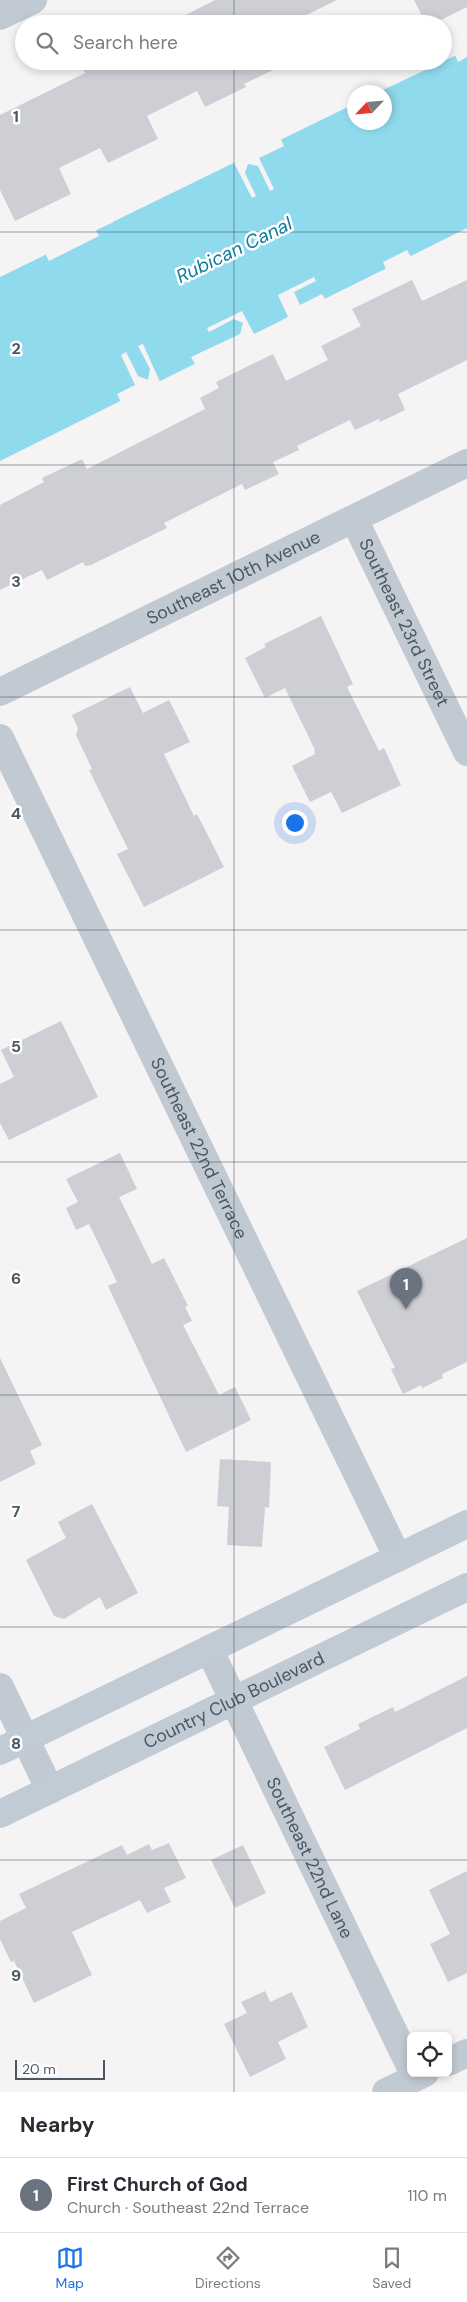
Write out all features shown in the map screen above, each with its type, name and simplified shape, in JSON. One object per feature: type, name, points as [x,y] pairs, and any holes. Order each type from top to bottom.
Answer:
[{"type":"main road","points":[[0,1751],[467,1524]]},
{"type":"main road","name":"Country Club Boulevard","points":[[0,1814],[467,1587]]},
{"type":"street","points":[[0,16],[33,0]]},
{"type":"street","name":"Southeast 10th Avenue","points":[[0,692],[467,463]]},
{"type":"street","name":"Southeast 23rd Street","points":[[354,519],[467,752]]},
{"type":"street","name":"Southeast 22nd Terrace","points":[[0,738],[398,1558]]},
{"type":"street","name":"Southeast 22nd Lane","points":[[208,1649],[407,2057]]},
{"type":"street","points":[[0,1687],[50,1790]]},
{"type":"street","points":[[452,2060],[467,2053]]},
{"type":"street","points":[[386,2092],[417,2077]]},
{"type":"water","name":"Rubican Canal","points":[[467,50],[467,228],[0,461],[0,277],[347,107],[347,130],[392,130],[392,86],[425,70],[452,70],[452,57]]},
{"type":"pier","points":[[467,47],[467,57],[458,62],[454,53]]},
{"type":"pier","points":[[280,138],[284,146],[259,158],[274,189],[270,191],[258,166],[248,164],[245,173],[256,196],[252,198],[234,163]]},
{"type":"pier","points":[[112,220],[114,222],[96,230],[99,236],[49,261],[45,253]]},
{"type":"pier","points":[[407,250],[412,259],[283,323],[282,320],[288,317],[278,295],[314,277],[316,281],[294,292],[300,305],[322,294],[325,299],[386,269],[383,262]]},
{"type":"pier","points":[[242,311],[254,334],[275,324],[276,326],[196,366],[191,357],[240,334],[243,323],[234,319],[209,332],[207,328]]},
{"type":"pier","points":[[143,344],[160,382],[122,404],[117,394],[135,385],[121,355],[126,352],[138,376],[148,380],[150,369],[138,346]]},
{"type":"building","points":[[215,0],[337,0],[306,15],[186,15]]},
{"type":"building","points":[[414,0],[467,0],[467,7],[451,15],[422,15]]},
{"type":"building","points":[[84,70],[273,70],[244,84],[246,87],[205,107],[197,91],[147,116],[158,139],[108,163],[100,148],[59,168],[71,194],[15,221],[0,190],[0,115],[85,73]]},
{"type":"building","points":[[412,280],[422,301],[467,280],[467,360],[398,394],[405,410],[380,422],[379,419],[355,430],[350,420],[297,446],[299,450],[273,462],[279,474],[245,490],[242,484],[164,523],[167,528],[91,565],[85,566],[83,562],[47,580],[42,570],[0,590],[0,505],[44,482],[42,478],[82,459],[87,469],[205,409],[200,398],[219,388],[216,382],[273,354],[286,381],[328,360],[321,346],[361,326],[352,309]]},
{"type":"building","points":[[321,616],[353,684],[347,687],[379,751],[384,748],[401,785],[342,813],[331,792],[310,802],[292,766],[315,754],[315,750],[285,688],[265,698],[245,658],[266,647],[264,644]]},
{"type":"building","points":[[130,687],[143,713],[169,700],[190,742],[164,754],[194,816],[197,814],[224,867],[144,907],[117,854],[128,849],[89,770],[92,769],[76,735],[78,728],[72,715]]},
{"type":"building","points":[[61,1021],[98,1097],[9,1140],[0,1123],[0,1084],[14,1077],[1,1050]]},
{"type":"building","points":[[120,1153],[137,1189],[119,1197],[152,1264],[164,1258],[188,1306],[185,1307],[192,1321],[183,1325],[219,1395],[235,1387],[251,1420],[186,1452],[108,1286],[117,1282],[89,1224],[76,1230],[66,1208],[78,1202],[66,1179]]},
{"type":"building","points":[[467,1238],[467,1362],[442,1374],[443,1378],[422,1388],[421,1385],[403,1394],[391,1369],[395,1368],[357,1291]]},
{"type":"building","points":[[0,1358],[42,1445],[30,1451],[36,1464],[0,1482]]},
{"type":"building","points":[[220,1459],[271,1462],[269,1508],[265,1507],[262,1547],[227,1545],[229,1507],[217,1506]]},
{"type":"building","points":[[92,1504],[138,1593],[106,1610],[100,1597],[64,1619],[54,1616],[26,1560],[66,1538],[58,1522]]},
{"type":"building","points":[[467,1676],[467,1728],[345,1790],[324,1747],[360,1729],[358,1724],[393,1707],[395,1712]]},
{"type":"building","points":[[169,1843],[186,1878],[164,1888],[171,1902],[147,1913],[140,1900],[72,1932],[92,1975],[34,2003],[14,1961],[11,1962],[0,1939],[0,1921],[26,1908],[19,1894],[122,1845],[127,1855],[149,1844],[152,1850]]},
{"type":"building","points":[[243,1845],[266,1893],[235,1908],[211,1860]]},
{"type":"building","points":[[467,1871],[467,1973],[448,1982],[430,1944],[450,1934],[429,1890]]},
{"type":"building","points":[[265,1991],[270,2002],[292,1992],[308,2027],[278,2042],[286,2059],[250,2077],[224,2024],[247,2013],[241,2002]]},
{"type":"place","name":"First Church of God","points":[[406,1309]]}]
